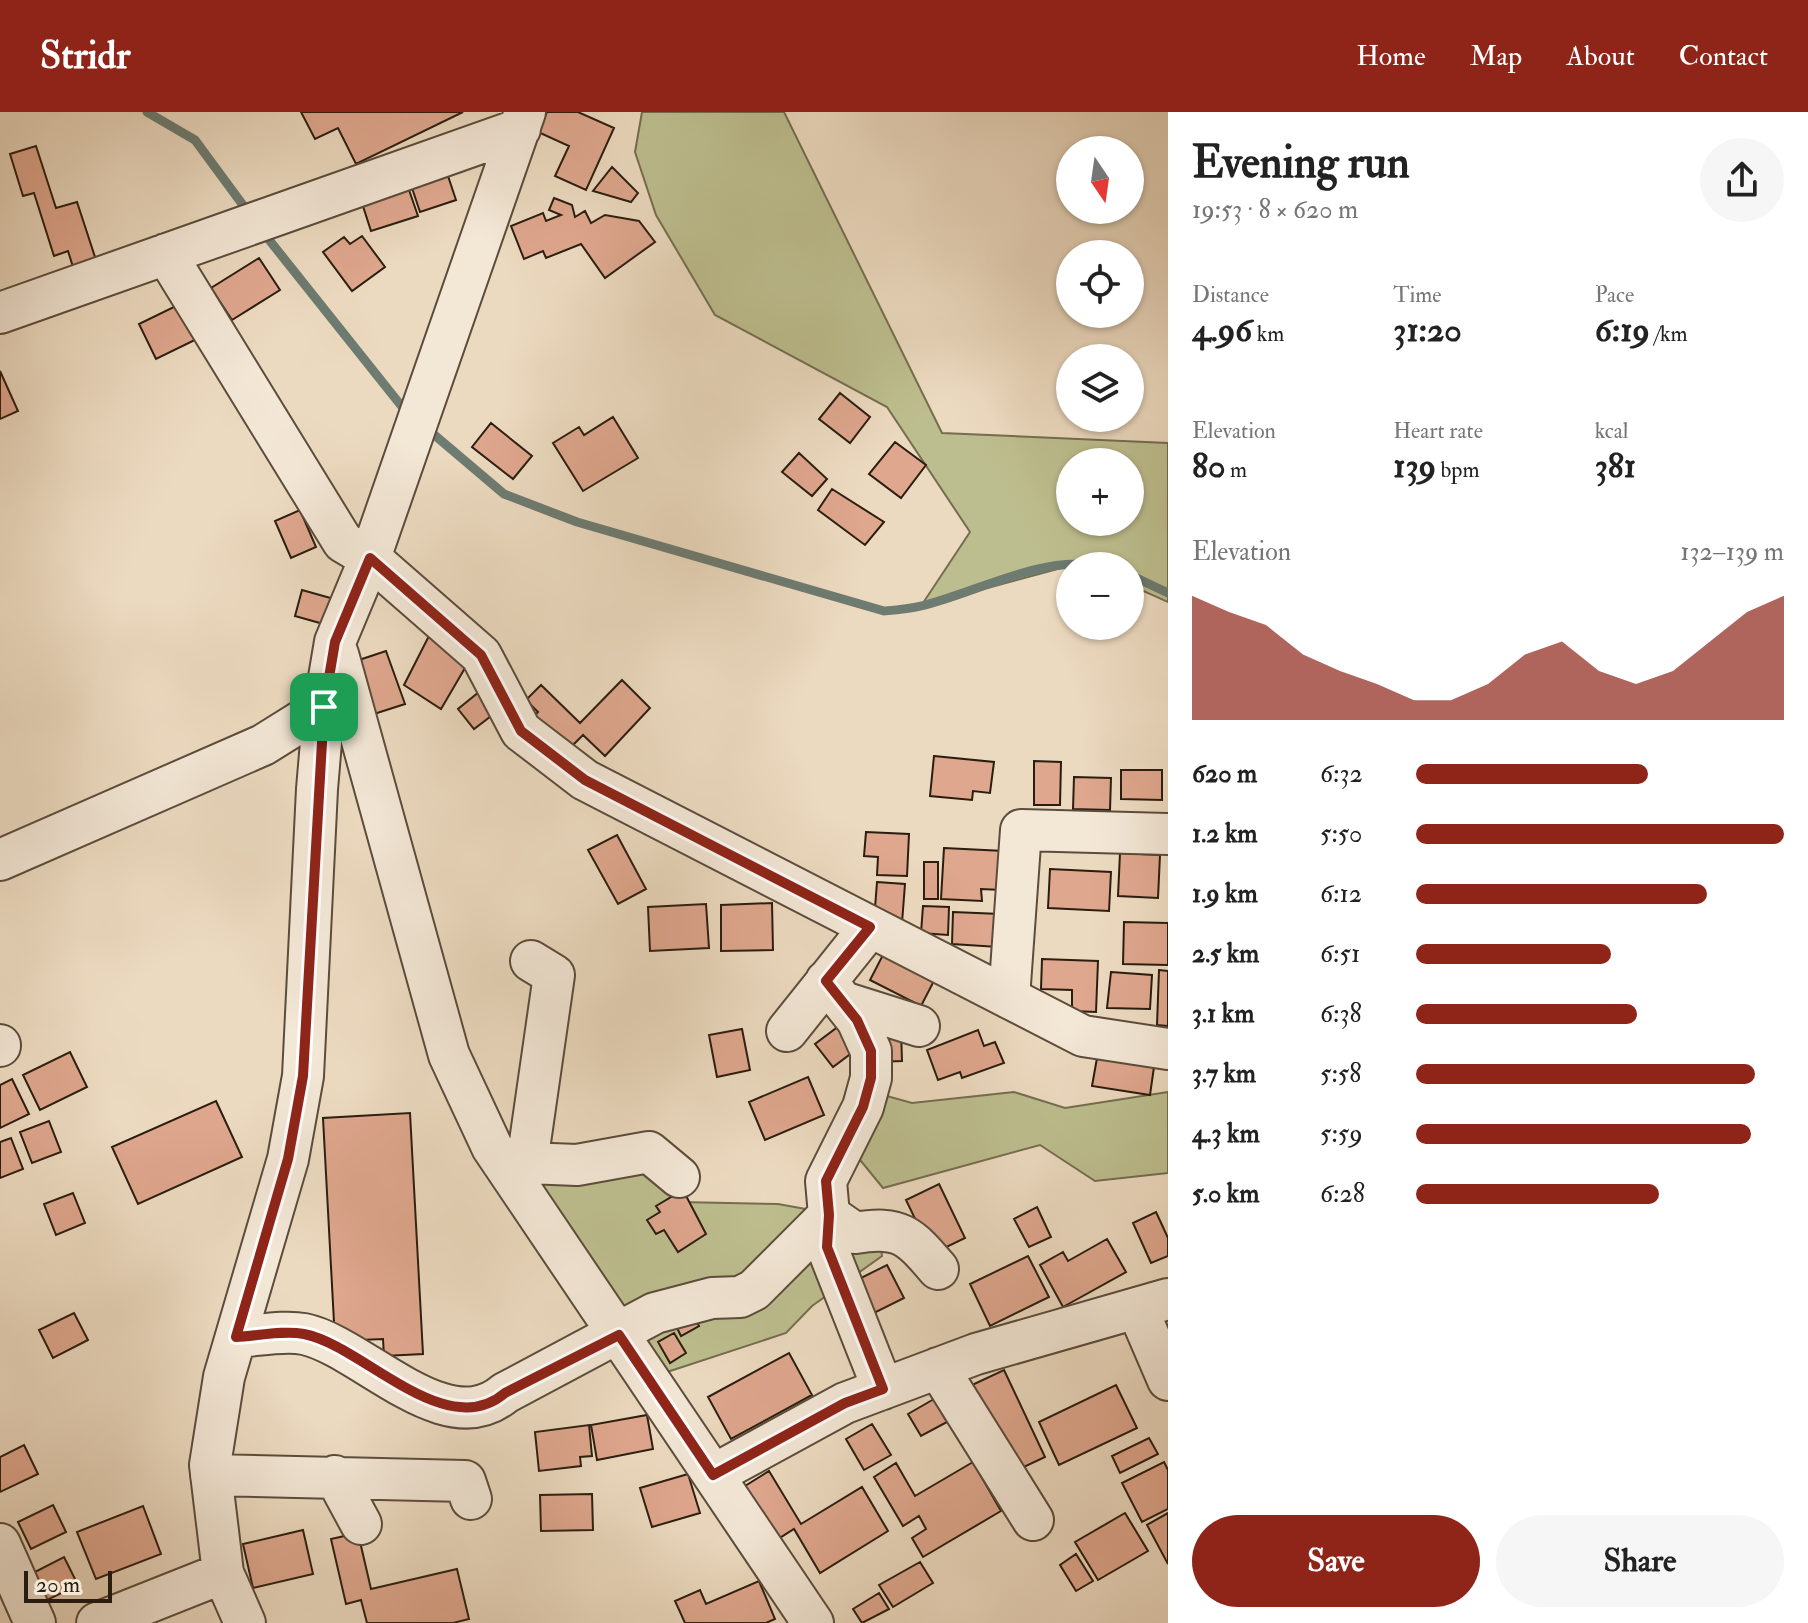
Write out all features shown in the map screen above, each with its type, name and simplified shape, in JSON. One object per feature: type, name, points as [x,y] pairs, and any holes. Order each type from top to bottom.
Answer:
[{"type":"street","points":[[0,313],[282,213],[523,120]]},
{"type":"street","points":[[245,1623],[223,1573],[211,1475],[224,1377],[288,1159],[303,1076],[324,707],[335,642],[370,558],[523,120]]},
{"type":"street","points":[[166,254],[343,542],[370,558],[481,655],[521,731],[585,780],[1083,1036],[1168,1049]]},
{"type":"street","points":[[335,642],[449,1055],[619,1335],[807,1621]]},
{"type":"street","points":[[0,860],[263,745],[324,707]]},
{"type":"street","points":[[1009,998],[1021,830],[1168,834]]},
{"type":"street","points":[[787,1031],[834,992],[870,927]]},
{"type":"street","points":[[514,1162],[554,975],[531,961]]},
{"type":"street","points":[[834,992],[919,1026]]},
{"type":"street","points":[[834,992],[857,1020],[871,1051],[871,1078],[863,1107],[826,1181],[829,1215],[827,1247],[883,1389]]},
{"type":"street","points":[[514,1162],[577,1165],[649,1152],[679,1177]]},
{"type":"street","points":[[236,1337],[304,1334],[397,1384],[458,1408],[491,1405],[505,1393],[671,1307],[740,1297],[754,1290],[829,1215]]},
{"type":"street","points":[[829,1215],[855,1233],[882,1228],[912,1239],[938,1269]]},
{"type":"street","points":[[713,1475],[845,1403],[976,1354],[1152,1303],[1168,1380]]},
{"type":"street","points":[[938,1368],[1033,1520]]},
{"type":"street","points":[[211,1475],[465,1481],[471,1499]]},
{"type":"street","points":[[335,1476],[361,1524]]},
{"type":"street","points":[[0,1544],[35,1623]]},
{"type":"street","points":[[97,1623],[223,1573]]},
{"type":"green space","points":[[642,112],[784,112],[942,433],[1168,443],[1168,602],[1144,591],[1144,552],[1056,552],[1056,569],[921,606],[970,532],[887,407],[715,315],[656,215],[635,152]]},
{"type":"green space","points":[[858,1088],[912,1103],[1014,1092],[1065,1108],[1168,1092],[1168,1173],[1095,1181],[1040,1145],[883,1188],[861,1161],[827,1161]]},
{"type":"green space","points":[[547,1145],[645,1173],[679,1202],[778,1204],[878,1222],[882,1256],[812,1306],[786,1333],[664,1373],[507,1169]]},
{"type":"building","points":[[301,112],[463,112],[356,164],[338,128],[315,139]]},
{"type":"building","points":[[547,112],[578,112],[614,128],[586,190],[555,176],[569,146],[538,132]]},
{"type":"building","points":[[36,146],[56,208],[77,202],[96,260],[73,267],[68,251],[54,256],[34,193],[23,196],[10,154]]},
{"type":"building","points":[[612,167],[638,193],[631,202],[593,191]]},
{"type":"building","points":[[447,173],[456,200],[420,212],[411,185]]},
{"type":"building","points":[[408,187],[418,216],[371,231],[362,203]]},
{"type":"building","points":[[554,198],[572,205],[575,217],[585,211],[591,223],[605,215],[639,221],[655,242],[605,278],[581,244],[546,258],[543,251],[524,259],[511,226],[543,213],[546,221],[561,215],[549,210]]},
{"type":"building","points":[[362,236],[385,267],[352,291],[323,252],[344,237],[350,244]]},
{"type":"building","points":[[259,258],[280,290],[232,320],[211,288]]},
{"type":"building","points":[[186,301],[203,336],[156,359],[139,324]]},
{"type":"building","points":[[0,371],[18,411],[0,419]]},
{"type":"building","points":[[840,393],[870,417],[850,443],[819,419]]},
{"type":"building","points":[[613,417],[638,458],[583,491],[553,443],[579,427],[584,435]]},
{"type":"building","points":[[491,423],[532,456],[513,479],[472,447]]},
{"type":"building","points":[[895,442],[926,465],[901,498],[869,474]]},
{"type":"building","points":[[799,453],[827,479],[812,496],[782,472]]},
{"type":"building","points":[[832,489],[884,522],[865,545],[818,510]]},
{"type":"building","points":[[300,510],[316,547],[291,558],[275,521]]},
{"type":"building","points":[[302,590],[334,599],[327,625],[295,616]]},
{"type":"building","points":[[433,628],[472,656],[441,709],[404,685]]},
{"type":"building","points":[[386,651],[405,704],[374,714],[356,661]]},
{"type":"building","points":[[622,680],[650,708],[605,756],[583,735],[568,750],[533,717],[538,712],[526,700],[541,685],[580,723]]},
{"type":"building","points":[[479,692],[495,713],[474,729],[458,709]]},
{"type":"building","points":[[934,756],[994,762],[990,793],[973,791],[972,800],[930,796]]},
{"type":"building","points":[[1034,761],[1061,762],[1060,805],[1034,805]]},
{"type":"building","points":[[1121,770],[1162,770],[1162,800],[1121,799]]},
{"type":"building","points":[[1074,777],[1111,778],[1110,810],[1073,809]]},
{"type":"building","points":[[866,832],[909,834],[907,876],[877,875],[878,857],[864,856]]},
{"type":"building","points":[[617,835],[646,889],[618,904],[588,850]]},
{"type":"building","points":[[944,848],[1004,851],[1002,890],[981,889],[982,901],[941,899]]},
{"type":"building","points":[[1120,853],[1160,855],[1158,898],[1118,896]]},
{"type":"building","points":[[924,862],[938,862],[938,899],[924,899]]},
{"type":"building","points":[[1050,869],[1111,872],[1109,911],[1048,908]]},
{"type":"building","points":[[877,882],[905,884],[902,923],[874,921]]},
{"type":"building","points":[[772,903],[773,950],[721,951],[721,905]]},
{"type":"building","points":[[706,904],[709,948],[650,951],[648,907]]},
{"type":"building","points":[[923,906],[949,907],[948,935],[921,933]]},
{"type":"building","points":[[953,912],[1000,914],[998,947],[952,944]]},
{"type":"building","points":[[1124,922],[1168,923],[1168,965],[1123,964]]},
{"type":"building","points":[[885,951],[936,977],[921,1006],[870,980]]},
{"type":"building","points":[[1042,959],[1098,961],[1096,1012],[1072,1011],[1072,990],[1041,989]]},
{"type":"building","points":[[1159,970],[1168,971],[1168,1026],[1157,1025]]},
{"type":"building","points":[[1111,972],[1152,975],[1150,1009],[1107,1008]]},
{"type":"building","points":[[839,1026],[857,1049],[833,1067],[815,1044]]},
{"type":"building","points":[[742,1029],[750,1070],[717,1077],[709,1035]]},
{"type":"building","points":[[901,1030],[902,1061],[875,1062],[874,1031]]},
{"type":"building","points":[[978,1030],[984,1046],[995,1042],[1004,1063],[962,1078],[960,1072],[938,1080],[927,1050]]},
{"type":"building","points":[[70,1052],[87,1087],[40,1110],[23,1075]]},
{"type":"building","points":[[1097,1058],[1154,1067],[1150,1095],[1092,1086]]},
{"type":"building","points":[[808,1077],[824,1115],[765,1140],[749,1102]]},
{"type":"building","points":[[12,1079],[29,1114],[0,1128],[0,1085]]},
{"type":"building","points":[[216,1101],[242,1157],[138,1204],[112,1147]]},
{"type":"building","points":[[410,1113],[423,1354],[384,1356],[383,1339],[335,1341],[323,1118]]},
{"type":"building","points":[[49,1121],[61,1152],[32,1163],[20,1132]]},
{"type":"building","points":[[11,1138],[23,1169],[0,1178],[0,1142]]},
{"type":"building","points":[[939,1184],[965,1238],[932,1254],[906,1200]]},
{"type":"building","points":[[683,1190],[706,1234],[678,1252],[664,1230],[656,1234],[647,1220],[660,1212],[656,1206]]},
{"type":"building","points":[[73,1193],[85,1223],[56,1235],[44,1204]]},
{"type":"building","points":[[1037,1207],[1051,1237],[1029,1247],[1014,1219]]},
{"type":"building","points":[[1156,1212],[1168,1238],[1168,1256],[1151,1263],[1133,1223]]},
{"type":"building","points":[[1107,1239],[1126,1272],[1063,1307],[1040,1265],[1063,1252],[1068,1261]]},
{"type":"building","points":[[1028,1256],[1049,1297],[990,1326],[970,1284]]},
{"type":"building","points":[[887,1265],[904,1298],[866,1317],[849,1284]]},
{"type":"building","points":[[74,1313],[88,1340],[53,1358],[39,1330]]},
{"type":"building","points":[[692,1313],[699,1326],[681,1336],[674,1322]]},
{"type":"building","points":[[674,1333],[686,1353],[670,1363],[658,1342]]},
{"type":"building","points":[[789,1353],[812,1395],[731,1439],[708,1397]]},
{"type":"building","points":[[1004,1370],[1045,1457],[1013,1472],[972,1385]]},
{"type":"building","points":[[1116,1385],[1137,1428],[1059,1465],[1039,1422]]},
{"type":"building","points":[[934,1399],[947,1422],[921,1436],[908,1414]]},
{"type":"building","points":[[647,1415],[653,1449],[597,1460],[591,1425]]},
{"type":"building","points":[[872,1424],[891,1455],[864,1470],[846,1439]]},
{"type":"building","points":[[589,1425],[592,1456],[580,1457],[581,1466],[539,1471],[535,1432]]},
{"type":"building","points":[[1149,1438],[1158,1454],[1120,1473],[1112,1456]]},
{"type":"building","points":[[24,1445],[38,1474],[0,1492],[0,1457]]},
{"type":"building","points":[[973,1462],[1001,1511],[923,1557],[912,1538],[926,1529],[919,1516],[903,1526],[874,1477],[896,1463],[915,1496]]},
{"type":"building","points":[[1164,1462],[1168,1470],[1168,1509],[1142,1522],[1122,1483]]},
{"type":"building","points":[[769,1471],[801,1524],[862,1487],[888,1531],[820,1573],[794,1529],[778,1539],[745,1486]]},
{"type":"building","points":[[688,1474],[700,1513],[652,1527],[640,1488]]},
{"type":"building","points":[[592,1494],[593,1530],[541,1531],[540,1495]]},
{"type":"building","points":[[53,1505],[66,1532],[31,1549],[18,1522]]},
{"type":"building","points":[[143,1506],[161,1554],[96,1579],[77,1532]]},
{"type":"building","points":[[1125,1513],[1148,1551],[1098,1580],[1075,1542]]},
{"type":"building","points":[[1168,1513],[1168,1564],[1147,1525]]},
{"type":"building","points":[[303,1530],[313,1574],[253,1588],[243,1544]]},
{"type":"building","points":[[358,1533],[371,1589],[457,1569],[469,1619],[453,1623],[367,1623],[361,1600],[346,1604],[331,1539]]},
{"type":"building","points":[[1076,1554],[1093,1581],[1076,1591],[1060,1565]]},
{"type":"building","points":[[64,1557],[78,1585],[43,1602],[29,1575]]},
{"type":"building","points":[[920,1562],[933,1583],[893,1607],[879,1585]]},
{"type":"building","points":[[759,1581],[775,1619],[766,1623],[685,1623],[675,1601],[700,1590],[706,1604]]},
{"type":"building","points":[[879,1593],[889,1609],[862,1623],[853,1609]]},
{"type":"waterway","points":[[147,112],[195,140],[251,216]]},
{"type":"waterway","points":[[262,231],[407,413]]},
{"type":"waterway","points":[[425,427],[504,494],[577,522],[884,611],[940,601],[1007,578],[1056,566]]},
{"type":"waterway","points":[[1144,582],[1168,593]]},
{"type":"route","points":[[370,558],[481,655],[521,731],[585,780],[870,927],[826,981],[857,1020],[871,1051],[871,1078],[863,1107],[826,1181],[829,1215],[827,1247],[883,1389],[845,1403],[713,1475],[619,1335],[505,1393],[491,1405],[458,1408],[397,1384],[304,1334],[236,1337],[288,1159],[303,1076],[324,707],[335,642],[370,558]]}]
